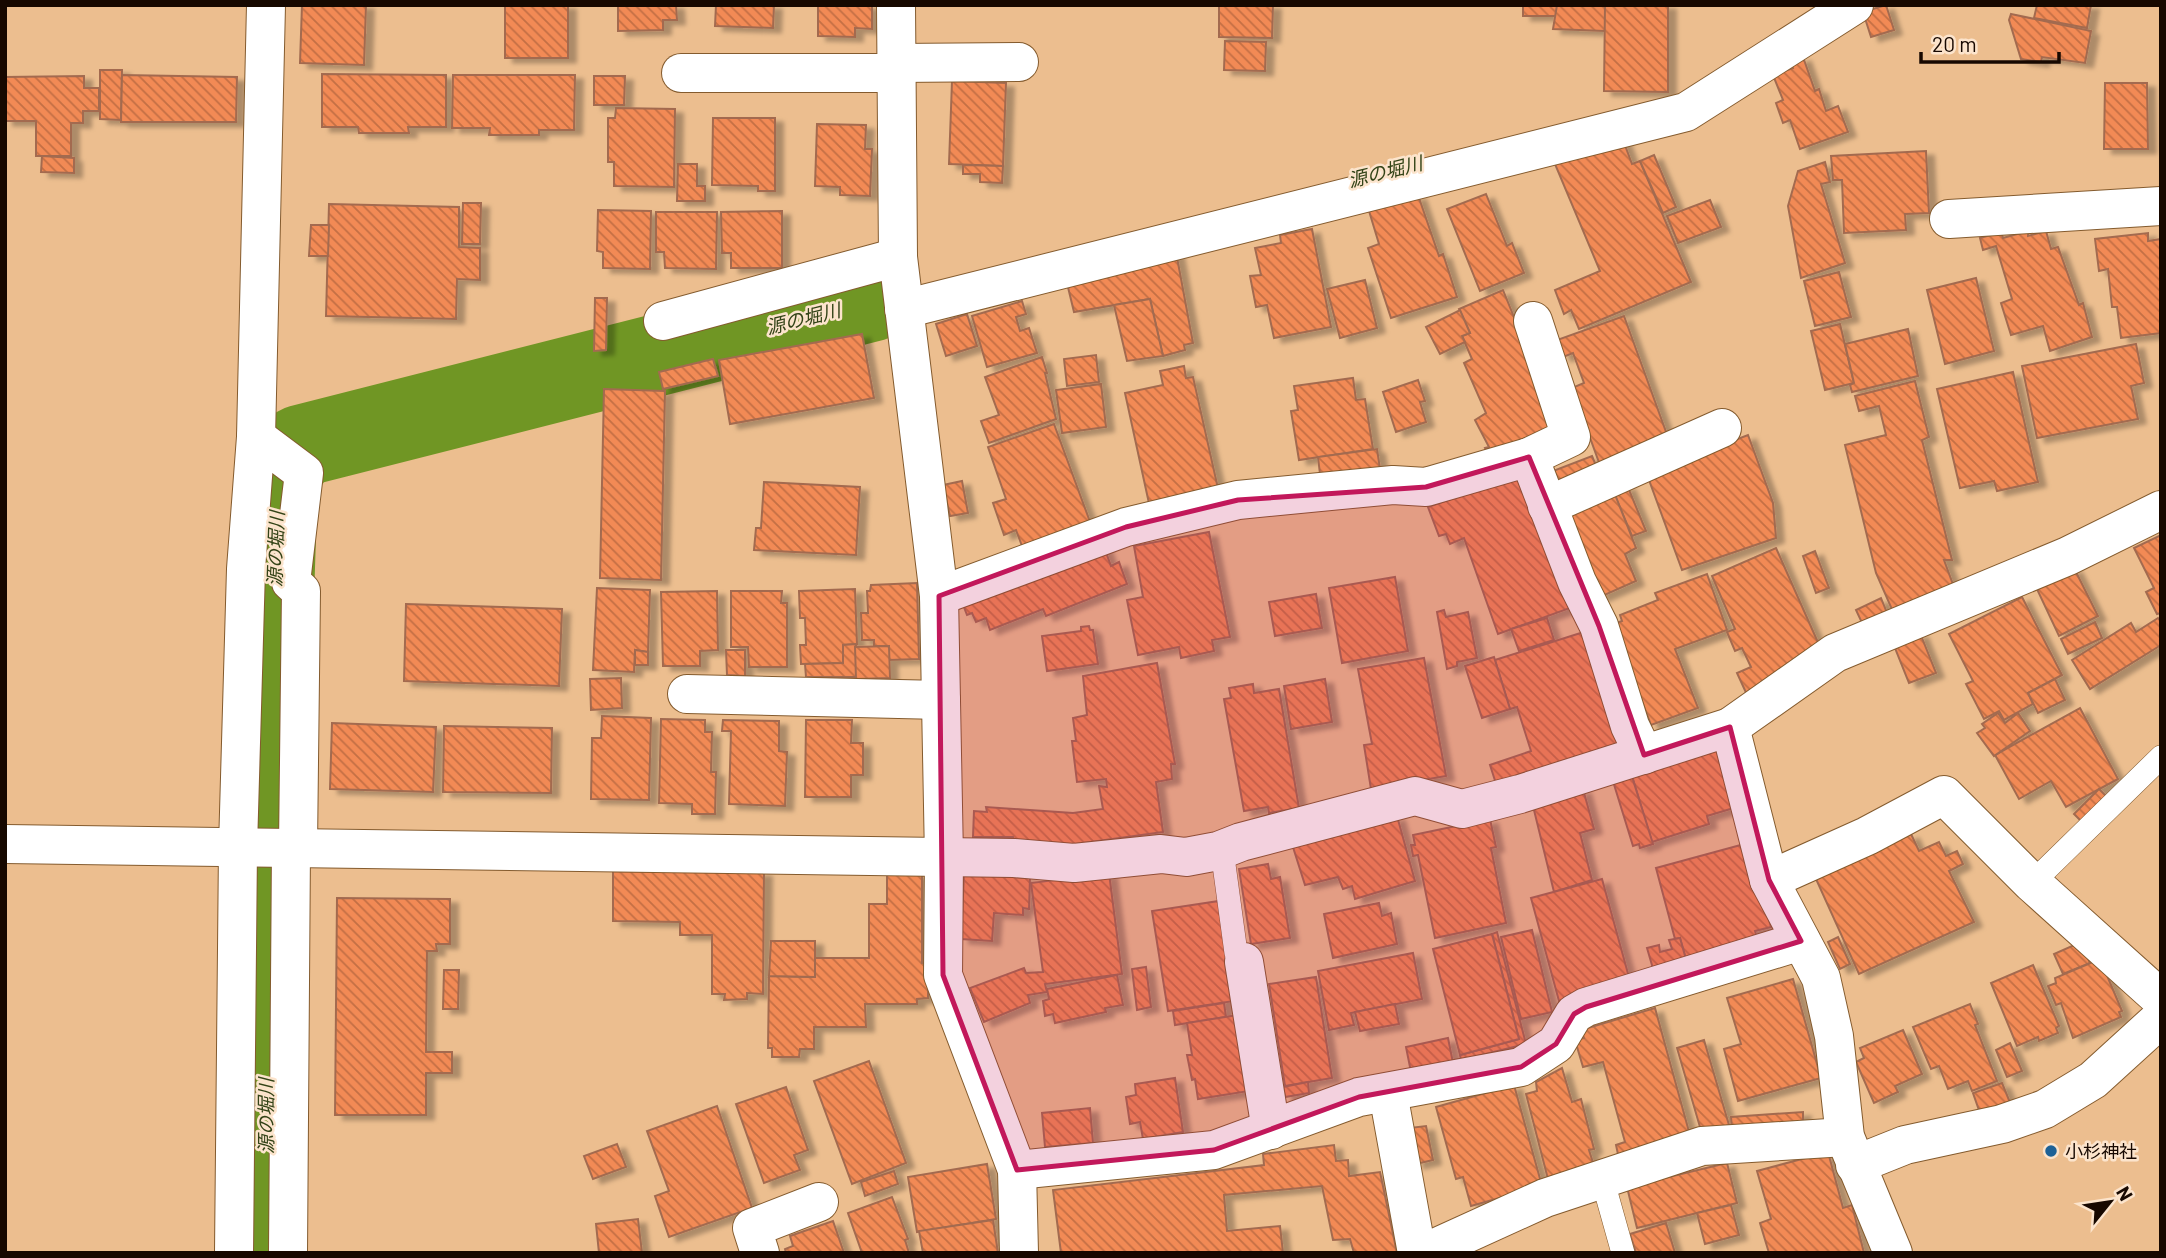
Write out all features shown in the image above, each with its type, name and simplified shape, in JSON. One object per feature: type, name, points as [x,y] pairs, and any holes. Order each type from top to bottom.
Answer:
[{"type":"street","points":[[234,1253],[246,569],[256,437],[266,5]]},
{"type":"street","points":[[897,5],[898,257],[939,596],[944,858],[943,975],[1017,1170],[1019,1253]]},
{"type":"street","points":[[904,309],[1686,112],[1854,5]]},
{"type":"street","points":[[681,73],[1019,62]]},
{"type":"street","points":[[1949,219],[2161,206]]},
{"type":"street","points":[[663,321],[898,257]]},
{"type":"street","points":[[939,596],[1126,527],[1238,500],[1393,485],[1426,487],[1529,457],[1571,437],[1534,321]]},
{"type":"street","points":[[1547,506],[1722,428]]},
{"type":"street","points":[[256,437],[304,473],[291,582],[301,591],[292,848],[288,1253]]},
{"type":"street","points":[[1529,457],[1577,582],[1600,626],[1630,726],[1644,755]]},
{"type":"street","points":[[5,844],[1014,858],[1074,863],[1161,854],[1186,857],[1415,796],[1462,809],[1520,794],[1730,727],[1835,653],[2068,556],[2161,510]]},
{"type":"street","points":[[687,694],[942,700]]},
{"type":"street","points":[[1730,727],[1769,880],[1821,978],[1832,1024],[1850,1151],[1893,1253]]},
{"type":"street","points":[[1769,880],[1867,836],[1944,795],[2032,883],[2161,999]]},
{"type":"street","points":[[1017,1170],[1214,1150],[1359,1097],[1521,1067],[1556,1044],[1574,1014],[1586,1007],[1801,942]]},
{"type":"street","points":[[1244,961],[1271,1130]]},
{"type":"street","points":[[1424,1253],[1545,1198],[1702,1146],[1850,1151],[1905,1145],[2002,1124],[2045,1109],[2093,1080],[2161,1018]]},
{"type":"street","points":[[1388,1093],[1417,1253]]},
{"type":"street","points":[[760,1253],[752,1227],[819,1202]]},
{"type":"lane","points":[[2032,883],[2161,757]]},
{"type":"lane","points":[[1222,849],[1236,953],[1244,961]]},
{"type":"lane","points":[[1602,1178],[1623,1253]]},
{"type":"highlighted area","points":[[1529,457],[1599,626],[1644,755],[1730,727],[1769,880],[1801,941],[1586,1007],[1574,1014],[1556,1044],[1521,1067],[1359,1097],[1214,1150],[1017,1170],[943,975],[939,596],[1126,527],[1238,500],[1426,487]]},
{"type":"building","points":[[302,5],[366,5],[364,65],[300,63]]},
{"type":"building","points":[[505,5],[568,5],[568,58],[505,58]]},
{"type":"building","points":[[618,5],[676,5],[677,20],[663,20],[663,30],[618,31]]},
{"type":"building","points":[[716,5],[774,5],[773,28],[715,26]]},
{"type":"building","points":[[818,5],[872,5],[872,29],[855,28],[855,37],[818,36]]},
{"type":"building","points":[[1219,5],[1273,5],[1272,38],[1219,37]]},
{"type":"building","points":[[1523,5],[1557,5],[1557,16],[1523,16]]},
{"type":"building","points":[[1557,5],[1605,5],[1605,31],[1553,29]]},
{"type":"building","points":[[1605,5],[1668,5],[1668,92],[1604,91]]},
{"type":"building","points":[[1886,5],[1894,30],[1871,37],[1863,12]]},
{"type":"building","points":[[2037,5],[2091,5],[2087,28],[2034,18]]},
{"type":"building","points":[[2011,14],[2091,31],[2085,63],[2042,57],[2041,62],[2021,59],[2009,20]]},
{"type":"building","points":[[1225,41],[1266,42],[1265,71],[1224,70]]},
{"type":"building","points":[[1803,57],[1815,91],[1819,89],[1826,111],[1838,106],[1848,132],[1800,149],[1790,120],[1783,123],[1776,103],[1783,100],[1773,75],[1793,68],[1791,61]]},
{"type":"building","points":[[100,70],[122,70],[121,120],[100,119]]},
{"type":"building","points":[[322,74],[446,75],[446,127],[408,127],[409,133],[359,133],[358,127],[322,127]]},
{"type":"building","points":[[122,75],[237,77],[236,122],[121,122]]},
{"type":"building","points":[[453,75],[575,75],[574,130],[539,130],[539,135],[489,135],[490,128],[452,128]]},
{"type":"building","points":[[84,76],[84,88],[99,88],[99,111],[83,111],[83,123],[71,123],[71,156],[36,156],[36,121],[5,121],[5,77]]},
{"type":"building","points":[[594,76],[625,76],[624,105],[594,105]]},
{"type":"building","points":[[952,81],[1006,83],[1003,166],[949,164]]},
{"type":"building","points":[[2105,83],[2147,83],[2148,149],[2104,149]]},
{"type":"building","points":[[616,108],[675,109],[674,187],[614,186],[614,162],[608,162],[608,118],[615,118]]},
{"type":"building","points":[[713,118],[775,118],[775,191],[758,191],[758,186],[712,185]]},
{"type":"building","points":[[817,124],[866,125],[865,149],[872,149],[870,196],[840,195],[840,187],[815,186]]},
{"type":"building","points":[[1623,140],[1632,164],[1640,161],[1691,282],[1579,329],[1571,310],[1564,314],[1555,290],[1600,271],[1552,157]]},
{"type":"building","points":[[1926,151],[1929,213],[1905,214],[1906,230],[1844,233],[1842,180],[1833,180],[1831,156]]},
{"type":"building","points":[[1654,155],[1676,207],[1663,213],[1640,161]]},
{"type":"building","points":[[42,156],[74,158],[74,173],[41,172]]},
{"type":"building","points":[[1825,162],[1830,182],[1821,184],[1845,263],[1801,278],[1788,206],[1798,171]]},
{"type":"building","points":[[678,164],[697,164],[697,186],[705,186],[705,201],[677,201]]},
{"type":"building","points":[[963,165],[1003,166],[1002,183],[980,182],[980,174],[963,174]]},
{"type":"building","points":[[1486,194],[1507,246],[1512,243],[1524,273],[1480,291],[1447,209]]},
{"type":"building","points":[[1418,195],[1439,256],[1443,254],[1457,297],[1391,318],[1368,248],[1379,244],[1369,211]]},
{"type":"building","points":[[1710,200],[1721,227],[1678,243],[1667,216]]},
{"type":"building","points":[[463,203],[481,203],[480,244],[462,244]]},
{"type":"building","points":[[329,204],[459,207],[459,247],[480,248],[480,280],[457,279],[456,319],[326,316]]},
{"type":"building","points":[[598,210],[651,211],[650,269],[603,268],[603,252],[597,251]]},
{"type":"building","points":[[782,211],[782,268],[731,268],[731,253],[722,253],[721,212]]},
{"type":"building","points":[[656,212],[717,212],[716,269],[665,268],[664,252],[656,252]]},
{"type":"building","points":[[311,225],[329,225],[328,256],[309,256]]},
{"type":"building","points":[[1312,229],[1331,327],[1274,338],[1267,305],[1256,307],[1250,276],[1261,275],[1255,248],[1281,243],[1280,235]]},
{"type":"building","points":[[2028,231],[2028,236],[2046,231],[2051,249],[2058,247],[2079,305],[2083,303],[2092,337],[2050,351],[2043,326],[2011,335],[2001,303],[2012,299],[1996,246],[1983,250],[1980,238],[2001,232],[2003,238]]},
{"type":"building","points":[[2148,233],[2148,241],[2161,239],[2161,333],[2121,338],[2117,307],[2112,307],[2108,269],[2099,271],[2095,239]]},
{"type":"building","points":[[1176,252],[1193,343],[1184,345],[1185,350],[1163,356],[1150,299],[1074,312],[1066,279]]},
{"type":"building","points":[[1839,272],[1851,317],[1815,326],[1804,281]]},
{"type":"building","points":[[1976,278],[1994,351],[1945,364],[1927,290]]},
{"type":"building","points":[[1365,280],[1377,328],[1340,338],[1327,289]]},
{"type":"building","points":[[1503,290],[1560,431],[1490,459],[1485,448],[1489,447],[1475,420],[1486,413],[1464,363],[1472,359],[1462,336],[1470,333],[1459,309]]},
{"type":"building","points":[[595,298],[607,298],[606,350],[594,351]]},
{"type":"building","points":[[1150,299],[1163,356],[1127,361],[1114,305]]},
{"type":"building","points":[[1022,301],[1026,314],[1016,317],[1020,331],[1029,328],[1037,353],[987,367],[972,316]]},
{"type":"building","points":[[1460,310],[1470,333],[1462,336],[1465,342],[1440,354],[1426,327]]},
{"type":"building","points":[[967,314],[977,346],[946,356],[936,324]]},
{"type":"building","points":[[1624,316],[1670,443],[1601,468],[1572,388],[1584,383],[1573,353],[1563,357],[1557,340]]},
{"type":"building","points":[[1840,324],[1854,383],[1825,390],[1811,331]]},
{"type":"building","points":[[1908,329],[1918,376],[1852,392],[1850,385],[1854,383],[1845,344]]},
{"type":"building","points":[[862,334],[874,398],[730,424],[719,360]]},
{"type":"building","points":[[2136,344],[2144,383],[2131,386],[2138,419],[2037,438],[2022,366]]},
{"type":"building","points":[[1096,355],[1099,382],[1067,386],[1064,359]]},
{"type":"building","points":[[1042,357],[1056,419],[989,443],[981,421],[999,415],[985,377]]},
{"type":"building","points":[[713,359],[718,376],[663,389],[659,372]]},
{"type":"building","points":[[1184,366],[1186,378],[1193,377],[1219,493],[1150,508],[1125,393],[1163,385],[1160,371]]},
{"type":"building","points":[[2013,372],[2038,482],[1997,491],[1994,481],[1960,488],[1937,389]]},
{"type":"building","points":[[1353,378],[1356,400],[1365,399],[1373,449],[1299,460],[1291,411],[1298,410],[1294,386]]},
{"type":"building","points":[[1418,380],[1425,401],[1420,402],[1426,422],[1396,432],[1383,392]]},
{"type":"building","points":[[1915,381],[1929,437],[1922,440],[1952,560],[1944,560],[1955,590],[1894,614],[1876,573],[1845,445],[1886,435],[1879,406],[1859,411],[1855,396]]},
{"type":"building","points":[[1101,384],[1106,427],[1062,433],[1056,390]]},
{"type":"building","points":[[604,389],[665,391],[661,580],[600,578]]},
{"type":"building","points":[[1054,424],[1093,530],[1025,554],[1016,530],[1004,535],[993,503],[1006,499],[988,447]]},
{"type":"building","points":[[1748,435],[1773,503],[1776,538],[1682,570],[1649,480],[1709,450]]},
{"type":"building","points":[[1377,449],[1380,469],[1320,474],[1318,457]]},
{"type":"building","points":[[1592,456],[1597,468],[1558,483],[1553,471]]},
{"type":"building","points":[[1522,474],[1570,608],[1498,634],[1464,538],[1450,544],[1446,534],[1439,536],[1428,507]]},
{"type":"building","points":[[962,481],[968,513],[950,516],[943,485]]},
{"type":"building","points":[[764,482],[860,487],[856,555],[754,550],[756,528],[761,528]]},
{"type":"building","points":[[1627,485],[1646,531],[1632,536],[1613,491]]},
{"type":"building","points":[[1614,492],[1636,548],[1625,554],[1636,581],[1600,597],[1565,512]]},
{"type":"building","points":[[1209,532],[1230,637],[1212,640],[1214,651],[1181,658],[1179,647],[1138,655],[1127,600],[1143,597],[1134,546]]},
{"type":"building","points":[[2161,535],[2161,613],[2157,614],[2146,592],[2154,588],[2134,548]]},
{"type":"building","points":[[1104,547],[1111,566],[1119,562],[1127,584],[1046,616],[1043,609],[990,630],[986,618],[976,622],[972,613],[967,615],[962,602]]},
{"type":"building","points":[[1776,548],[1820,647],[1748,697],[1737,673],[1751,667],[1742,648],[1735,651],[1727,632],[1735,629],[1712,576]]},
{"type":"building","points":[[1815,551],[1829,588],[1816,593],[1803,556]]},
{"type":"building","points":[[2074,568],[2098,616],[2059,636],[2036,587]]},
{"type":"building","points":[[1707,574],[1727,630],[1675,649],[1698,708],[1651,725],[1613,624],[1622,621],[1620,615],[1658,600],[1655,593]]},
{"type":"building","points":[[1395,577],[1408,651],[1342,663],[1329,588]]},
{"type":"building","points":[[917,583],[919,659],[889,660],[889,646],[874,646],[874,640],[862,640],[861,613],[868,613],[867,591],[870,591],[871,585]]},
{"type":"building","points":[[597,588],[650,590],[648,652],[635,650],[634,672],[593,670]]},
{"type":"building","points":[[855,589],[857,644],[843,645],[843,663],[801,664],[800,645],[806,645],[805,618],[800,618],[799,591]]},
{"type":"building","points":[[717,591],[718,650],[700,651],[700,666],[663,666],[661,592]]},
{"type":"building","points":[[731,591],[782,591],[781,603],[787,603],[787,667],[749,667],[748,647],[731,647]]},
{"type":"building","points":[[1316,594],[1322,628],[1275,636],[1269,602]]},
{"type":"building","points":[[2022,597],[2062,675],[2028,693],[2033,704],[2004,720],[1999,711],[1984,719],[1966,684],[1973,681],[1949,634]]},
{"type":"building","points":[[1881,598],[1887,613],[1863,625],[1856,610]]},
{"type":"building","points":[[406,604],[562,609],[559,686],[404,681]]},
{"type":"building","points":[[1444,610],[1446,617],[1468,612],[1477,658],[1457,662],[1457,666],[1447,669],[1437,612]]},
{"type":"building","points":[[1547,618],[1554,640],[1519,651],[1511,629]]},
{"type":"building","points":[[2158,618],[2161,622],[2161,645],[2090,689],[2072,660],[2131,623],[2136,632]]},
{"type":"building","points":[[2095,622],[2102,638],[2068,654],[2061,639]]},
{"type":"building","points":[[1089,626],[1090,630],[1093,630],[1098,664],[1047,671],[1042,636],[1081,631],[1081,627]]},
{"type":"building","points":[[1590,630],[1626,743],[1498,790],[1490,765],[1531,751],[1517,707],[1510,709],[1495,660]]},
{"type":"building","points":[[1920,633],[1936,673],[1909,683],[1893,643]]},
{"type":"building","points":[[856,644],[856,677],[806,677],[805,664],[843,663],[843,645]]},
{"type":"building","points":[[889,646],[890,678],[856,679],[855,647]]},
{"type":"building","points":[[635,650],[648,652],[648,665],[635,665]]},
{"type":"building","points":[[726,650],[745,650],[745,676],[727,675]]},
{"type":"building","points":[[1494,657],[1510,709],[1482,718],[1465,666]]},
{"type":"building","points":[[1424,658],[1446,776],[1371,789],[1364,745],[1372,744],[1358,669]]},
{"type":"building","points":[[1157,663],[1175,764],[1171,764],[1172,779],[1156,782],[1163,832],[1069,845],[1015,843],[1013,837],[973,837],[974,811],[987,812],[986,807],[1073,813],[1103,809],[1099,786],[1107,787],[1106,779],[1077,782],[1072,741],[1076,741],[1073,718],[1087,715],[1083,676]]},
{"type":"building","points":[[621,678],[622,708],[591,710],[590,679]]},
{"type":"building","points":[[1325,679],[1332,722],[1291,729],[1284,686]]},
{"type":"building","points":[[2055,679],[2065,700],[2038,713],[2028,693]]},
{"type":"building","points":[[1253,684],[1254,693],[1279,689],[1299,808],[1269,813],[1268,807],[1244,811],[1224,699],[1231,698],[1229,688]]},
{"type":"building","points":[[2080,708],[2118,779],[2066,807],[2051,781],[2019,799],[1995,755]]},
{"type":"building","points":[[1998,713],[2005,723],[2018,713],[2030,731],[1994,756],[1977,733],[1985,728],[1982,724]]},
{"type":"building","points":[[602,716],[651,718],[649,800],[591,799],[592,738],[601,738]]},
{"type":"building","points":[[661,719],[705,720],[705,732],[712,732],[711,772],[716,772],[715,814],[692,814],[692,804],[659,803]]},
{"type":"building","points":[[723,720],[779,721],[779,751],[787,752],[785,806],[729,804],[731,731],[722,731]]},
{"type":"building","points":[[806,720],[852,720],[851,743],[863,743],[863,775],[851,775],[851,797],[805,797]]},
{"type":"building","points":[[332,723],[436,727],[433,792],[330,789]]},
{"type":"building","points":[[444,726],[552,728],[551,793],[443,792]]},
{"type":"building","points":[[1719,748],[1737,807],[1707,816],[1709,824],[1652,842],[1629,766]]},
{"type":"building","points":[[1629,767],[1653,844],[1640,848],[1639,844],[1633,846],[1612,778]]},
{"type":"building","points":[[1583,789],[1594,829],[1580,833],[1592,880],[1554,892],[1533,806]]},
{"type":"building","points":[[2099,789],[2108,798],[2083,823],[2074,814]]},
{"type":"building","points":[[1397,816],[1415,881],[1355,899],[1352,886],[1343,889],[1338,877],[1305,885],[1292,844]]},
{"type":"building","points":[[1490,819],[1496,847],[1491,848],[1506,923],[1435,938],[1418,855],[1413,856],[1413,835]]},
{"type":"building","points":[[1911,834],[1919,851],[1939,842],[1946,856],[1957,851],[1963,864],[1949,871],[1974,922],[1859,974],[1816,879]]},
{"type":"building","points":[[1748,843],[1771,927],[1755,931],[1758,941],[1687,963],[1680,938],[1675,939],[1656,868]]},
{"type":"building","points":[[1268,864],[1271,879],[1280,877],[1290,938],[1251,944],[1239,869]]},
{"type":"building","points":[[613,871],[764,872],[763,994],[747,993],[747,999],[724,1000],[725,994],[712,994],[712,935],[680,935],[680,922],[613,921]]},
{"type":"building","points":[[1109,873],[1122,974],[1045,984],[1047,992],[1028,995],[1030,1003],[984,1022],[970,988],[1024,968],[1026,973],[1043,972],[1031,883]]},
{"type":"building","points":[[887,874],[922,874],[922,963],[928,963],[928,998],[917,999],[917,1004],[865,1004],[866,1027],[814,1027],[814,1049],[800,1049],[799,1057],[772,1057],[772,1048],[768,1048],[769,976],[815,977],[815,958],[869,958],[869,904],[887,904]]},
{"type":"building","points":[[964,874],[1030,878],[1029,909],[1023,908],[1023,915],[994,913],[992,941],[961,939]]},
{"type":"building","points":[[1602,879],[1630,981],[1559,1001],[1531,898]]},
{"type":"building","points":[[337,898],[450,899],[450,944],[436,944],[437,951],[427,951],[426,1052],[452,1052],[452,1073],[426,1073],[426,1115],[335,1115]]},
{"type":"building","points":[[1219,901],[1234,1001],[1168,1011],[1152,911]]},
{"type":"building","points":[[1379,903],[1382,916],[1391,913],[1397,944],[1333,958],[1324,914]]},
{"type":"building","points":[[1532,930],[1552,1012],[1521,1019],[1501,937]]},
{"type":"building","points":[[1497,932],[1526,1044],[1461,1060],[1460,1055],[1519,1039],[1492,934]]},
{"type":"building","points":[[1492,934],[1519,1039],[1460,1055],[1433,949]]},
{"type":"building","points":[[1838,937],[1850,964],[1840,969],[1828,942]]},
{"type":"building","points":[[1680,938],[1687,963],[1654,972],[1647,948],[1659,945],[1660,952],[1672,949],[1669,940]]},
{"type":"building","points":[[771,941],[815,941],[815,977],[769,976]]},
{"type":"building","points":[[2081,942],[2090,963],[2063,974],[2054,954]]},
{"type":"building","points":[[1413,953],[1422,999],[1351,1013],[1354,1025],[1329,1030],[1318,971]]},
{"type":"building","points":[[2100,959],[2122,1011],[2119,1012],[2121,1017],[2073,1038],[2061,1003],[2056,1005],[2048,986],[2056,983],[2055,978]]},
{"type":"building","points":[[2033,965],[2059,1026],[2056,1028],[2058,1033],[2039,1041],[2038,1037],[2017,1046],[1991,983]]},
{"type":"building","points":[[1146,967],[1151,1007],[1137,1010],[1132,969]]},
{"type":"building","points":[[444,970],[459,970],[458,1009],[443,1009]]},
{"type":"building","points":[[1117,975],[1123,1005],[1105,1008],[1106,1012],[1055,1023],[1053,1014],[1045,1016],[1043,1001],[1049,999],[1047,989]]},
{"type":"building","points":[[1316,977],[1332,1078],[1285,1086],[1269,984]]},
{"type":"building","points":[[1793,979],[1821,1078],[1738,1101],[1724,1049],[1741,1044],[1727,998]]},
{"type":"building","points":[[1224,1003],[1226,1017],[1175,1025],[1173,1011]]},
{"type":"building","points":[[1395,1004],[1399,1024],[1360,1031],[1355,1012]]},
{"type":"building","points":[[1970,1004],[1978,1024],[1975,1025],[1997,1081],[1972,1091],[1968,1081],[1948,1089],[1939,1066],[1931,1069],[1913,1027]]},
{"type":"building","points":[[1655,1008],[1691,1139],[1619,1159],[1616,1145],[1625,1142],[1603,1062],[1583,1067],[1575,1040],[1584,1038],[1581,1030]]},
{"type":"building","points":[[1238,1015],[1249,1091],[1198,1099],[1187,1055],[1192,1055],[1187,1023]]},
{"type":"building","points":[[1903,1030],[1922,1074],[1895,1086],[1898,1092],[1874,1103],[1856,1062],[1864,1058],[1860,1048]]},
{"type":"building","points":[[1448,1038],[1453,1063],[1411,1072],[1406,1047]]},
{"type":"building","points":[[1704,1040],[1729,1125],[1702,1134],[1677,1048]]},
{"type":"building","points":[[2010,1043],[2022,1071],[2007,1077],[1996,1050]]},
{"type":"building","points":[[869,1061],[906,1163],[852,1184],[814,1081]]},
{"type":"building","points":[[1562,1068],[1572,1102],[1581,1099],[1594,1149],[1589,1150],[1594,1166],[1549,1183],[1526,1094],[1537,1091],[1536,1082]]},
{"type":"building","points":[[1175,1078],[1183,1132],[1143,1139],[1140,1122],[1130,1124],[1126,1097],[1136,1095],[1135,1084]]},
{"type":"building","points":[[1308,1082],[1309,1093],[1285,1097],[1283,1087]]},
{"type":"building","points":[[2002,1083],[2011,1105],[1981,1116],[1973,1093]]},
{"type":"building","points":[[1514,1085],[1542,1186],[1471,1206],[1463,1177],[1456,1179],[1436,1107]]},
{"type":"building","points":[[786,1087],[808,1150],[794,1155],[800,1170],[764,1183],[736,1104]]},
{"type":"building","points":[[717,1106],[752,1208],[669,1237],[655,1196],[669,1191],[647,1131]]},
{"type":"building","points":[[1090,1108],[1093,1143],[1045,1147],[1042,1113]]},
{"type":"building","points":[[1803,1112],[1803,1125],[1732,1129],[1731,1117]]},
{"type":"building","points":[[1426,1126],[1433,1160],[1416,1164],[1409,1128]]},
{"type":"building","points":[[617,1144],[626,1167],[593,1179],[584,1156]]},
{"type":"building","points":[[1334,1145],[1336,1161],[1348,1160],[1349,1176],[1380,1172],[1397,1253],[1354,1253],[1350,1239],[1333,1240],[1322,1186],[1224,1195],[1227,1231],[1280,1226],[1283,1253],[1061,1253],[1053,1190],[1264,1165],[1263,1154]]},
{"type":"building","points":[[1828,1152],[1843,1208],[1852,1205],[1864,1253],[1769,1253],[1760,1223],[1771,1219],[1757,1171]]},
{"type":"building","points":[[1727,1163],[1737,1203],[1637,1228],[1627,1187]]},
{"type":"building","points":[[987,1164],[996,1219],[917,1232],[908,1177]]},
{"type":"building","points":[[894,1171],[898,1184],[865,1196],[861,1182]]},
{"type":"building","points":[[892,1197],[908,1239],[905,1240],[909,1253],[862,1253],[848,1213]]},
{"type":"building","points":[[1731,1205],[1739,1235],[1705,1244],[1697,1213]]},
{"type":"building","points":[[638,1219],[642,1253],[599,1253],[596,1224]]},
{"type":"building","points":[[993,1220],[998,1253],[923,1253],[919,1231]]},
{"type":"building","points":[[833,1221],[844,1253],[786,1253],[785,1249],[793,1246],[790,1236]]},
{"type":"building","points":[[1666,1223],[1675,1253],[1636,1253],[1630,1234]]},
{"type":"waterway","name":"源の堀川","points":[[264,1253],[268,749],[277,476],[300,446],[874,300]]},
{"type":"place","name":"小杉神社","points":[[2051,1151]]}]
